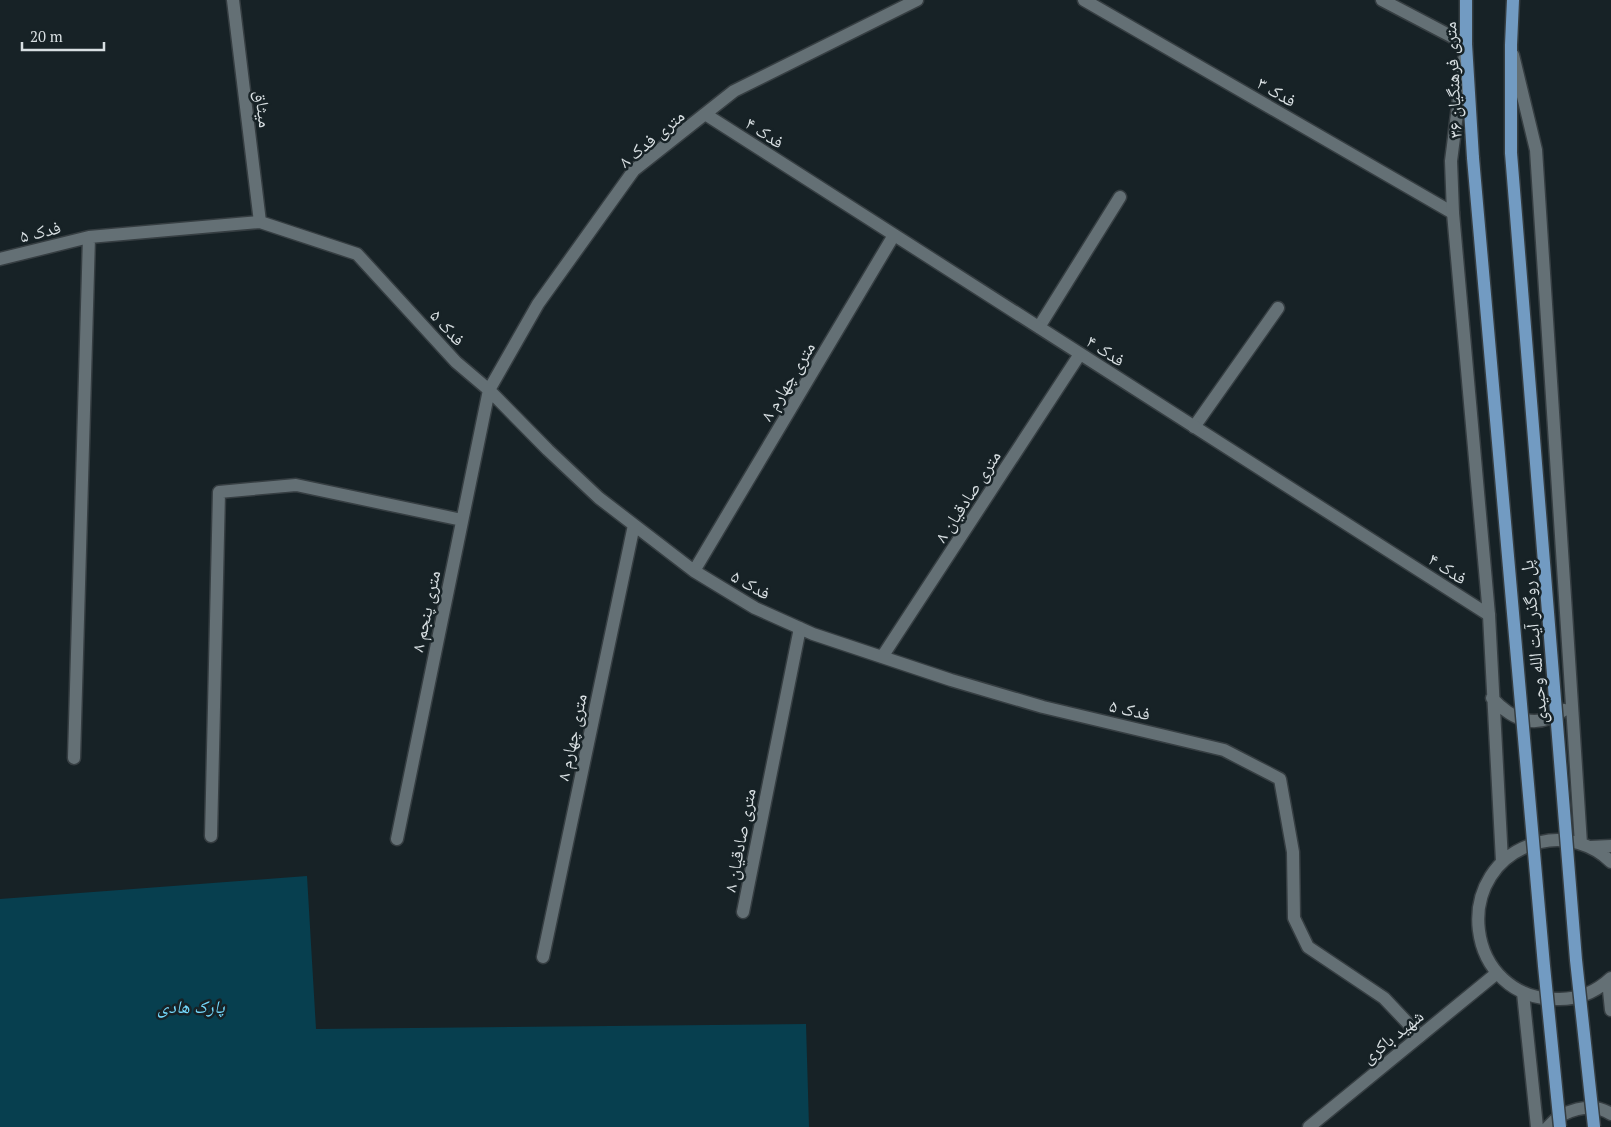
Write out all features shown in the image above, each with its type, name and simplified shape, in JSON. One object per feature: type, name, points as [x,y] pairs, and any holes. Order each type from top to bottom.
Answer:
[{"type":"main road","name":"۳۶ متری فرهنگیان","points":[[1466,0],[1466,44],[1473,158]]},
{"type":"main road","points":[[1511,44],[1514,0]]},
{"type":"main road","name":"پل روگذر آیت الله وحیدی","points":[[1511,44],[1511,153],[1576,960],[1594,1127]]},
{"type":"main road","name":"پل روگذر آیت الله وحیدی","points":[[1473,158],[1544,966],[1560,1127]]},
{"type":"street","name":"میثاق","points":[[233,0],[260,222]]},
{"type":"street","name":"۸ متری فدک","points":[[488,390],[538,304],[634,170],[734,92],[915,0]]},
{"type":"street","name":"فدک ۳","points":[[1084,0],[1453,213]]},
{"type":"street","points":[[1382,0],[1466,44],[1451,161],[1453,213],[1488,615],[1502,861]]},
{"type":"street","points":[[1511,44],[1536,150],[1571,706],[1585,845]]},
{"type":"street","name":"فدک ۴","points":[[705,114],[1488,615]]},
{"type":"street","points":[[1039,327],[1120,197]]},
{"type":"street","name":"فدک ۵","points":[[0,258],[89,237],[260,222],[357,254],[456,362],[488,390],[593,492],[694,571],[755,608],[800,628],[951,680],[1042,707],[1224,750],[1280,779],[1293,852],[1294,918],[1308,947],[1384,998],[1420,1036]]},
{"type":"street","name":"۸ متری چهارم","points":[[694,571],[894,235]]},
{"type":"street","points":[[74,758],[89,237]]},
{"type":"street","points":[[1194,426],[1278,308]]},
{"type":"street","name":"۸ متری صادقیان","points":[[882,657],[1080,354]]},
{"type":"street","name":"۸ متری پنجم","points":[[397,839],[488,390]]},
{"type":"street","points":[[211,836],[219,492],[296,485],[462,520]]},
{"type":"street","name":"۸ متری چهارم","points":[[543,957],[634,525]]},
{"type":"street","name":"۸ متری صادقیان","points":[[743,912],[800,628]]},
{"type":"street","points":[[1492,698],[1505,711],[1521,720],[1539,721],[1556,716],[1571,706]]},
{"type":"street","points":[[1609,979],[1596,990],[1582,996],[1567,999],[1545,998],[1524,993],[1509,984],[1497,973],[1483,952],[1478,928],[1478,903],[1487,880],[1502,861],[1516,851],[1531,844],[1548,840],[1564,840],[1585,845],[1611,846]]},
{"type":"street","points":[[1585,845],[1611,862]]},
{"type":"street","name":"شهید باکری","points":[[1309,1127],[1497,973]]},
{"type":"street","points":[[1609,979],[1611,1010]]},
{"type":"street","points":[[1524,993],[1537,1127]]},
{"type":"street","points":[[1548,1127],[1566,1112],[1586,1107],[1607,1111],[1611,1114]]},
{"type":"green space","name":"پارک هادی","points":[[307,876],[316,1029],[806,1024],[809,1127],[0,1127],[0,899]]}]
